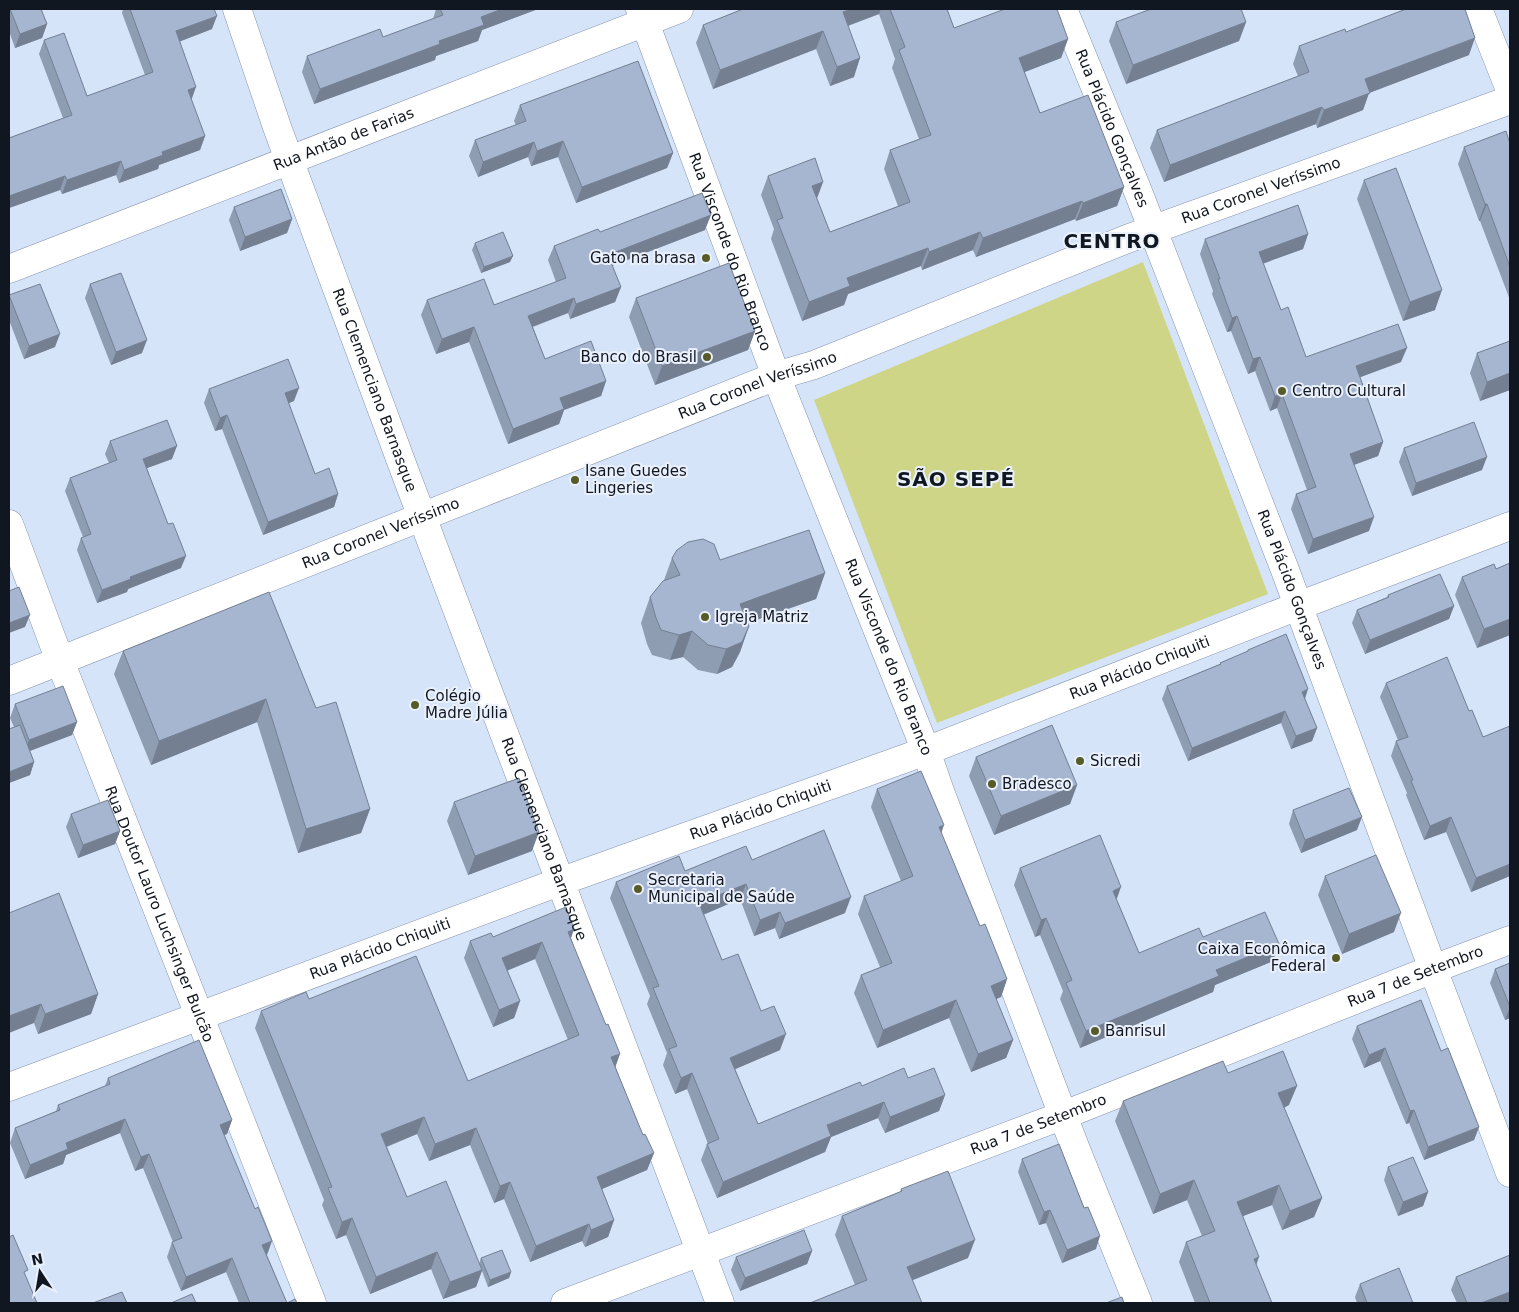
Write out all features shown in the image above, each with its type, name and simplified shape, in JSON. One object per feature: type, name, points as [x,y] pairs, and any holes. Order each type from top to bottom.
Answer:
[{"type":"street","name":"Rua Clemenciano Barnasque","points":[[237,9],[289,160],[559,882],[720,1303]]},
{"type":"street","name":"Rua Antão de Farias","points":[[9,268],[289,160],[643,15],[679,9]]},
{"type":"street","name":"Rua Plácido Gonçalves","points":[[1062,9],[1137,189],[1298,606],[1510,1173]]},
{"type":"street","points":[[1478,9],[1510,90]]},
{"type":"street","name":"Rua Visconde do Rio Branco","points":[[643,15],[776,376],[926,751],[1064,1115],[1138,1303]]},
{"type":"street","name":"Rua Coronel Veríssimo","points":[[9,681],[776,376],[814,365],[1118,242],[1510,100]]},
{"type":"street","name":"Rua Doutor Lauro Luchsinger Bulcão","points":[[9,524],[60,661],[312,1303]]},
{"type":"street","name":"Rua Plácido Chiquiti","points":[[9,1087],[559,882],[926,751],[1298,606],[1510,526]]},
{"type":"street","name":"Rua 7 de Setembro","points":[[564,1303],[1064,1115],[1510,940]]},
{"type":"green space","points":[[1143,262],[1268,594],[937,723],[814,400]]},
{"type":"building","points":[[10,9],[41,9],[47,24],[20,34]]},
{"type":"building","points":[[130,9],[214,9],[217,16],[176,31],[196,87],[188,90],[205,136],[162,152],[163,155],[124,170],[121,161],[67,180],[65,176],[9,196],[9,138],[72,115],[44,40],[64,33],[87,96],[153,72]]},
{"type":"building","points":[[440,9],[502,9],[481,17],[484,25],[439,41],[440,44],[320,89],[307,56],[380,29],[383,37],[443,15]]},
{"type":"building","points":[[743,9],[851,9],[843,12],[860,58],[837,67],[823,31],[720,70],[703,25]]},
{"type":"building","points":[[890,9],[947,9],[954,28],[1005,9],[1057,9],[1068,39],[1019,58],[1040,113],[1088,95],[1124,187],[983,238],[980,232],[929,252],[928,248],[847,278],[850,286],[809,302],[777,220],[783,218],[768,176],[815,158],[823,182],[812,186],[830,232],[910,202],[890,150],[931,135],[899,50],[905,47]]},
{"type":"building","points":[[1151,9],[1241,9],[1246,22],[1133,65],[1116,22]]},
{"type":"building","points":[[1406,9],[1465,9],[1475,38],[1365,79],[1370,93],[1324,110],[1322,107],[1170,165],[1157,130],[1309,72],[1299,46],[1345,29],[1346,32]]},
{"type":"building","points":[[638,61],[673,153],[582,187],[563,141],[537,151],[534,142],[483,162],[475,140],[526,121],[520,105]]},
{"type":"building","points":[[1506,131],[1510,144],[1510,267],[1464,147]]},
{"type":"building","points":[[1396,168],[1442,290],[1410,302],[1364,180]]},
{"type":"building","points":[[281,189],[292,219],[245,237],[234,207]]},
{"type":"building","points":[[702,193],[711,215],[608,255],[621,287],[576,304],[574,298],[528,316],[545,359],[591,341],[606,381],[560,398],[564,409],[513,429],[474,327],[442,339],[427,300],[484,279],[494,305],[566,278],[554,246],[598,229],[600,232]]},
{"type":"building","points":[[1298,205],[1308,234],[1259,252],[1281,310],[1288,307],[1306,357],[1398,324],[1407,348],[1356,366],[1383,442],[1350,454],[1374,517],[1313,539],[1296,494],[1316,487],[1282,394],[1275,396],[1260,357],[1253,359],[1237,316],[1232,318],[1205,239]]},
{"type":"building","points":[[503,232],[513,256],[484,267],[475,243]]},
{"type":"building","points":[[729,263],[755,331],[662,366],[636,298]]},
{"type":"building","points":[[121,273],[147,340],[116,352],[90,284]]},
{"type":"building","points":[[40,284],[60,334],[29,346],[9,295]]},
{"type":"building","points":[[1510,341],[1510,373],[1487,382],[1477,353]]},
{"type":"building","points":[[288,359],[299,388],[285,393],[315,474],[329,468],[338,494],[268,522],[227,415],[220,418],[209,389]]},
{"type":"building","points":[[167,420],[177,446],[143,459],[168,524],[173,523],[186,556],[130,577],[131,579],[102,590],[81,538],[91,534],[70,478],[117,460],[110,441]]},
{"type":"building","points":[[1474,422],[1487,457],[1416,483],[1404,448]]},
{"type":"building","name":"Igreja Matriz","points":[[809,530],[825,573],[740,604],[749,626],[742,642],[726,649],[708,645],[692,631],[679,635],[661,630],[650,597],[663,581],[680,575],[672,558],[677,550],[688,542],[703,539],[714,544],[720,560]]},
{"type":"building","points":[[1510,563],[1510,619],[1484,629],[1462,577],[1494,564],[1496,569]]},
{"type":"building","points":[[1440,574],[1454,606],[1370,640],[1357,610]]},
{"type":"building","points":[[19,587],[30,615],[9,623],[9,591]]},
{"type":"building","points":[[269,592],[316,708],[336,702],[370,809],[306,829],[266,699],[159,741],[123,651]]},
{"type":"building","points":[[1286,634],[1308,689],[1302,692],[1317,728],[1296,736],[1285,711],[1192,748],[1167,686]]},
{"type":"building","points":[[1447,657],[1469,711],[1472,710],[1483,737],[1510,726],[1510,864],[1476,878],[1451,817],[1430,826],[1396,741],[1408,737],[1386,683]]},
{"type":"building","points":[[63,686],[77,722],[29,740],[15,704]]},
{"type":"building","points":[[20,725],[34,762],[9,772],[9,729]]},
{"type":"building","points":[[1052,725],[1077,785],[1001,816],[976,757]]},
{"type":"building","points":[[921,771],[944,825],[939,827],[980,926],[985,924],[1007,979],[991,986],[1013,1040],[978,1054],[956,1000],[883,1030],[861,975],[892,963],[864,896],[913,876],[877,789]]},
{"type":"building","points":[[519,778],[539,832],[475,856],[454,802]]},
{"type":"building","points":[[1349,788],[1362,817],[1305,840],[1293,810]]},
{"type":"building","points":[[108,800],[120,831],[83,845],[71,814]]},
{"type":"building","points":[[824,830],[851,897],[785,923],[780,912],[760,920],[746,884],[699,903],[722,960],[738,954],[761,1011],[774,1006],[786,1034],[730,1058],[758,1124],[860,1082],[862,1086],[904,1068],[908,1078],[934,1068],[945,1095],[890,1117],[884,1102],[827,1125],[831,1136],[723,1182],[707,1144],[719,1139],[692,1073],[681,1078],[669,1049],[677,1046],[653,988],[659,986],[616,882],[679,856],[685,871],[746,846],[752,860]]},
{"type":"building","points":[[1100,835],[1121,887],[1113,891],[1139,953],[1199,928],[1203,937],[1265,912],[1279,944],[1216,970],[1219,976],[1086,1031],[1066,983],[1072,980],[1046,918],[1041,920],[1020,868]]},
{"type":"building","points":[[1376,855],[1401,913],[1349,934],[1325,876]]},
{"type":"building","points":[[59,893],[98,994],[45,1014],[41,1004],[9,1016],[9,913]]},
{"type":"building","points":[[566,907],[574,929],[568,932],[606,1025],[608,1024],[620,1054],[611,1057],[643,1135],[645,1134],[654,1153],[597,1177],[614,1220],[591,1230],[589,1224],[536,1246],[510,1182],[500,1186],[476,1128],[435,1144],[424,1117],[381,1134],[407,1197],[446,1181],[482,1270],[450,1282],[437,1252],[376,1277],[352,1218],[342,1222],[328,1188],[332,1187],[261,1011],[306,992],[309,999],[416,956],[468,1081],[579,1035],[542,942],[502,958],[520,1001],[499,1010],[470,941],[491,933],[493,937]]},
{"type":"building","points":[[1510,963],[1510,1007],[1495,969]]},
{"type":"building","points":[[1421,1000],[1441,1051],[1448,1048],[1479,1127],[1428,1147],[1414,1110],[1410,1111],[1385,1048],[1369,1055],[1357,1026]]},
{"type":"building","points":[[199,1040],[232,1120],[220,1125],[255,1209],[258,1207],[272,1241],[262,1245],[287,1303],[250,1303],[232,1258],[186,1277],[172,1242],[182,1238],[149,1154],[141,1157],[125,1119],[66,1143],[68,1149],[30,1165],[15,1128],[60,1110],[58,1105],[110,1084],[108,1078]]},
{"type":"building","points":[[1283,1051],[1297,1086],[1278,1093],[1322,1198],[1290,1211],[1279,1185],[1237,1202],[1259,1257],[1254,1259],[1272,1303],[1210,1303],[1186,1242],[1215,1231],[1194,1180],[1160,1194],[1123,1101],[1223,1061],[1228,1073]]},
{"type":"building","points":[[1059,1144],[1084,1208],[1088,1207],[1100,1236],[1067,1250],[1050,1210],[1044,1212],[1022,1159]]},
{"type":"building","points":[[1413,1157],[1428,1192],[1403,1202],[1388,1167]]},
{"type":"building","points":[[948,1171],[975,1240],[907,1267],[922,1303],[810,1303],[867,1280],[842,1216],[902,1191],[901,1189]]},
{"type":"building","points":[[804,1230],[812,1251],[745,1278],[736,1257]]},
{"type":"building","points":[[13,1235],[28,1270],[24,1272],[37,1303],[9,1303],[9,1237]]},
{"type":"building","points":[[502,1250],[511,1272],[490,1280],[481,1258]]},
{"type":"building","points":[[1510,1255],[1510,1292],[1481,1303],[1467,1303],[1456,1277]]},
{"type":"building","points":[[1399,1268],[1413,1303],[1367,1303],[1360,1284]]},
{"type":"building","points":[[122,1292],[127,1303],[93,1303]]},
{"type":"building","points":[[192,1294],[196,1303],[171,1303]]},
{"type":"building","points":[[1122,1297],[1124,1303],[1106,1303]]},
{"type":"building","points":[[295,1299],[297,1303],[287,1303]]},
{"type":"place","name":"Gato na brasa","points":[[706,258]]},
{"type":"place","name":"Banco do Brasil","points":[[707,357]]},
{"type":"place","name":"Centro Cultural","points":[[1282,391]]},
{"type":"place","name":"Isane Guedes Lingeries","points":[[575,480]]},
{"type":"place","name":"Igreja Matriz","points":[[705,617]]},
{"type":"place","name":"Colégio Madre Júlia","points":[[415,705]]},
{"type":"place","name":"Sicredi","points":[[1080,761]]},
{"type":"place","name":"Bradesco","points":[[992,784]]},
{"type":"place","name":"Secretaria Municipal de Saúde","points":[[638,889]]},
{"type":"place","name":"Caixa Econômica Federal","points":[[1336,958]]},
{"type":"place","name":"Banrisul","points":[[1095,1031]]},
{"type":"district","name":"CENTRO","points":[[1112,241]]},
{"type":"district","name":"SÃO SEPÉ","points":[[956,479]]}]
